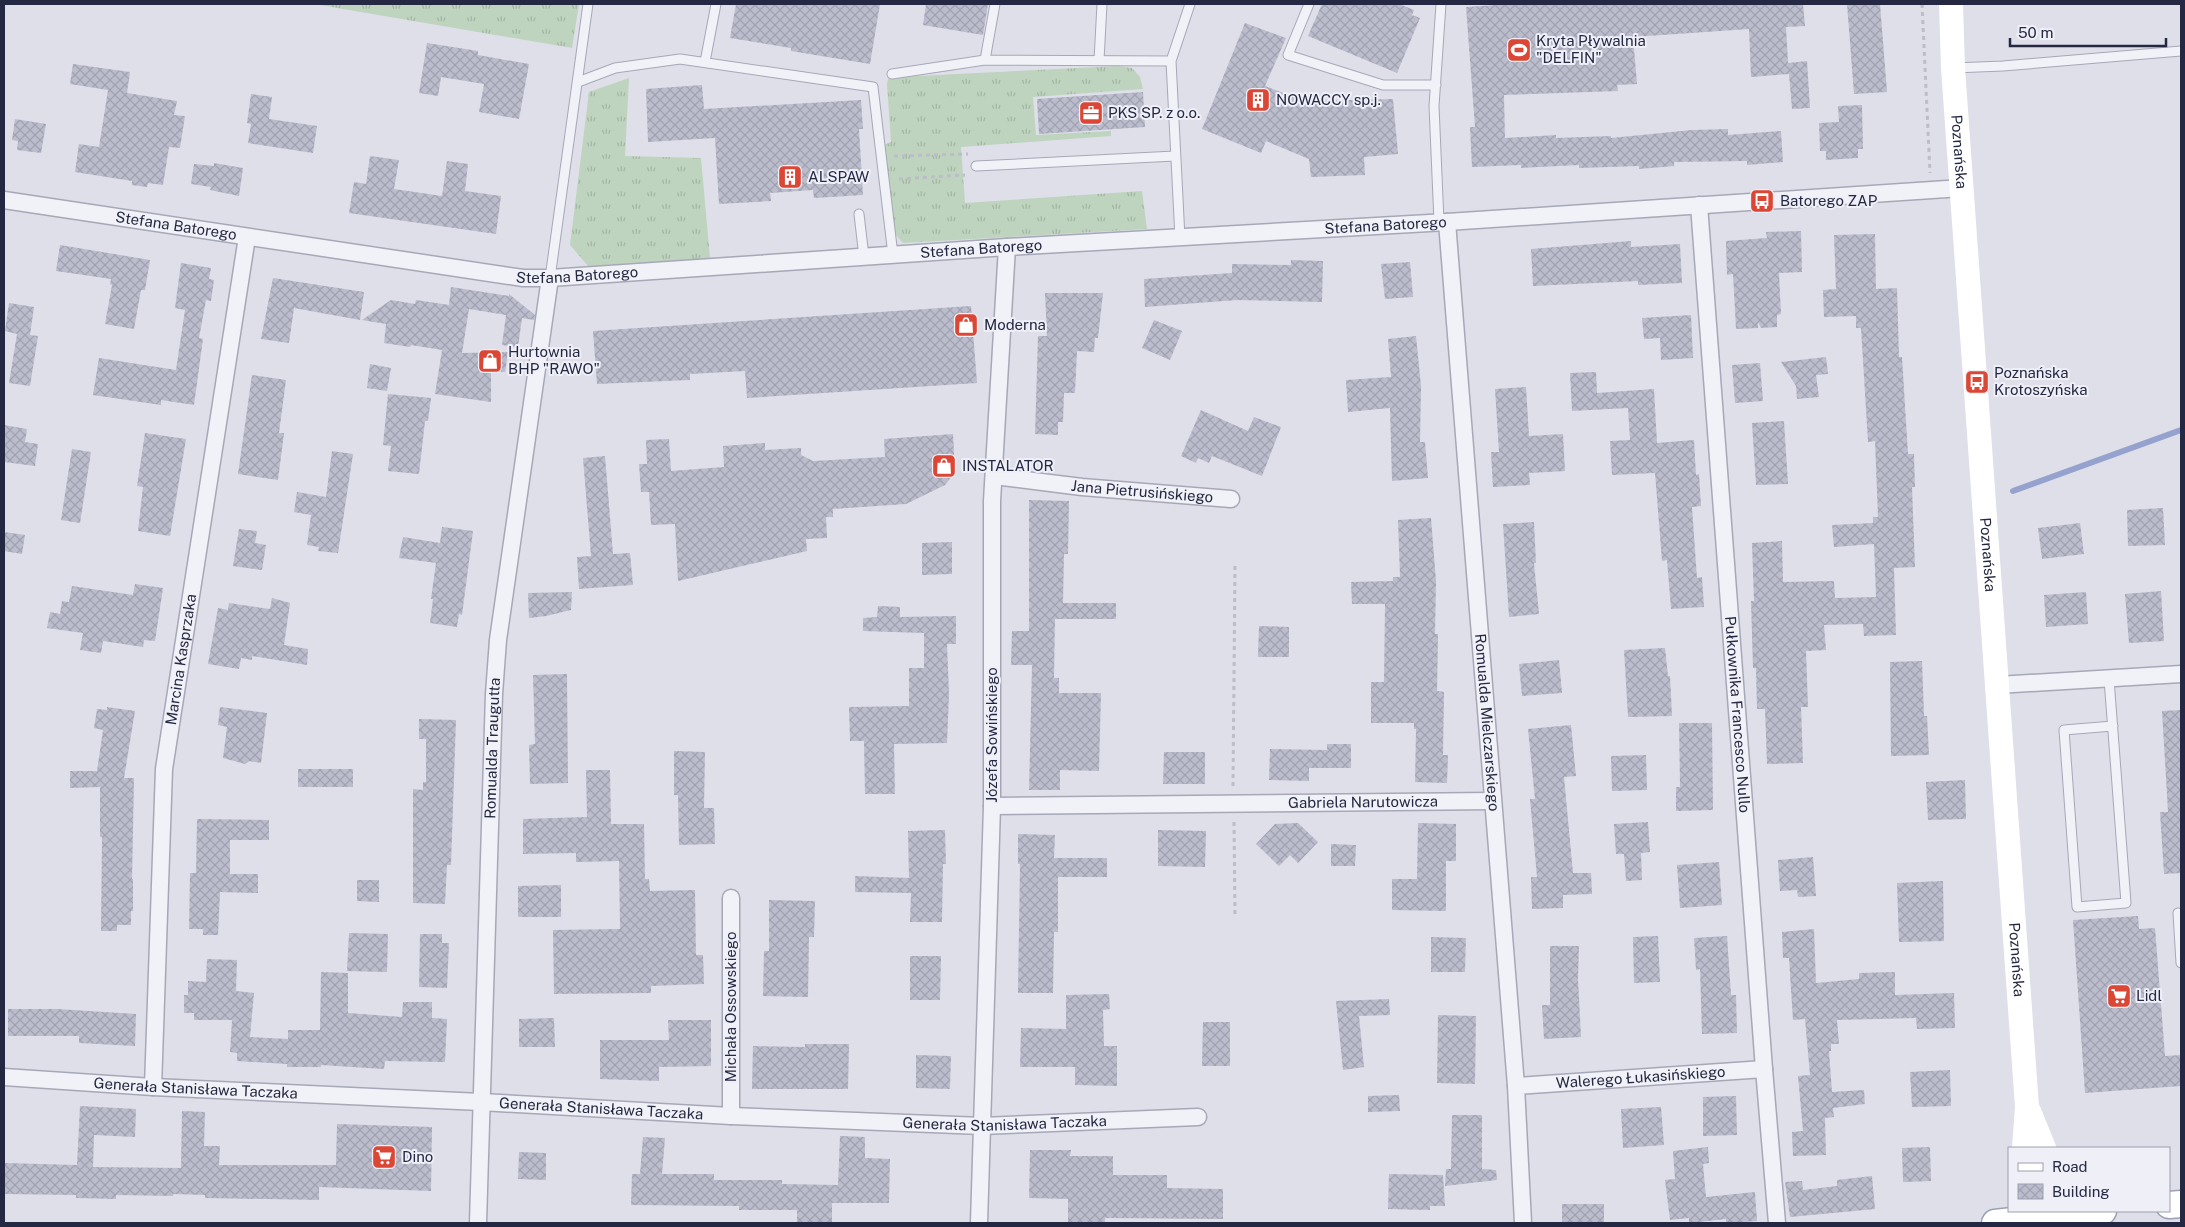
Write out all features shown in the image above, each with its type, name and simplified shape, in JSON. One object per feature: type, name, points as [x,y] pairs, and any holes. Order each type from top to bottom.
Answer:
[{"type":"main road","name":"Poznańska","points":[[1951,4],[1953,68],[2027,1107],[2024,1147]]},
{"type":"main road","name":"Poznańska","points":[[2027,1107],[2044,1147]]},
{"type":"main road","points":[[1995,1223],[2093,1212]]},
{"type":"street","name":"Stefana Batorego","points":[[4,200],[523,278],[550,278],[1006,247],[1443,222],[1962,188]]},
{"type":"street","name":"Pułkownika Francesco Nullo","points":[[1699,206],[1777,1223]]},
{"type":"street","name":"Romualda Mielczarskiego","points":[[1443,222],[1516,1086],[1523,1223]]},
{"type":"street","name":"Marcina Kasprzaka","points":[[153,1087],[164,769],[247,236]]},
{"type":"street","name":"Józefa Sowińskiego","points":[[979,1223],[992,806],[994,476],[1006,247]]},
{"type":"street","name":"Romualda Traugutta","points":[[478,1223],[494,694],[498,640],[550,278]]},
{"type":"street","name":"Jana Pietrusińskiego","points":[[994,476],[1082,487],[1231,499]]},
{"type":"street","points":[[1997,685],[2181,674]]},
{"type":"street","name":"Gabriela Narutowicza","points":[[992,806],[1492,801]]},
{"type":"street","name":"Michała Ossowskiego","points":[[731,898],[731,1116]]},
{"type":"street","name":"Walerego Łukasińskiego","points":[[1516,1086],[1764,1069]]},
{"type":"street","name":"Generała Stanisława Taczaka","points":[[4,1077],[153,1087],[731,1116],[982,1126],[1198,1117]]},
{"type":"lane","points":[[550,278],[588,4]]},
{"type":"lane","points":[[705,62],[716,4]]},
{"type":"lane","points":[[985,60],[996,4]]},
{"type":"lane","points":[[1099,60],[1102,4]]},
{"type":"lane","points":[[1180,238],[1171,61],[1190,4]]},
{"type":"lane","points":[[1309,4],[1288,55],[1383,85],[1436,85]]},
{"type":"lane","points":[[1441,4],[1434,106],[1443,222]]},
{"type":"lane","points":[[1953,68],[2042,63],[2181,51]]},
{"type":"lane","points":[[578,82],[615,68],[680,59],[873,87],[893,255]]},
{"type":"lane","points":[[892,74],[985,60],[1171,61]]},
{"type":"lane","points":[[974,170],[1175,156]]},
{"type":"lane","points":[[859,214],[864,257]]},
{"type":"lane","points":[[2109,679],[2113,726],[2126,903],[2077,907],[2064,730],[2113,726]]},
{"type":"lane","points":[[2178,913],[2181,963]]},
{"type":"path","points":[[1922,4],[1931,190]]},
{"type":"path","points":[[881,157],[972,154]]},
{"type":"path","points":[[884,180],[974,170]]},
{"type":"path","points":[[1235,566],[1233,805],[1235,914]]},
{"type":"green space","points":[[314,4],[579,4],[572,48]]},
{"type":"green space","points":[[1118,66],[1132,68],[1140,77],[1143,89],[1033,97],[1036,135],[1111,131],[1111,136],[961,147],[965,203],[1142,191],[1147,229],[903,243],[894,233],[884,145],[891,142],[888,79]]},
{"type":"green space","points":[[629,78],[625,156],[701,158],[710,258],[588,266],[570,245],[589,92]]},
{"type":"building","points":[[736,4],[880,4],[870,64],[791,51],[791,48],[730,38]]},
{"type":"building","points":[[926,4],[988,4],[983,35],[923,25]]},
{"type":"building","points":[[1322,4],[1399,4],[1414,10],[1412,15],[1420,18],[1397,73],[1308,36]]},
{"type":"building","points":[[1511,4],[1803,4],[1805,26],[1786,27],[1788,63],[1807,61],[1810,108],[1792,109],[1789,74],[1751,77],[1749,29],[1633,37],[1637,84],[1617,85],[1618,91],[1504,95],[1505,138],[1556,135],[1556,138],[1611,136],[1611,138],[1692,130],[1728,129],[1728,135],[1781,131],[1783,162],[1747,165],[1747,161],[1674,162],[1674,166],[1639,169],[1639,166],[1579,168],[1579,165],[1521,168],[1521,165],[1472,167],[1470,127],[1475,127],[1466,7]]},
{"type":"building","points":[[1847,4],[1880,4],[1887,92],[1854,94]]},
{"type":"building","name":"NOWACCY sp.j.","points":[[1245,23],[1286,38],[1265,86],[1305,101],[1393,99],[1398,154],[1364,157],[1365,175],[1311,177],[1309,159],[1266,141],[1261,153],[1202,129]]},
{"type":"building","points":[[427,43],[478,51],[478,55],[529,64],[519,119],[479,112],[484,84],[441,77],[438,96],[419,93]]},
{"type":"building","points":[[73,64],[130,72],[127,93],[177,101],[174,115],[185,116],[180,148],[169,147],[163,185],[148,183],[147,187],[132,185],[132,181],[75,172],[79,144],[99,147],[108,90],[70,84]]},
{"type":"building","points":[[702,85],[704,109],[861,100],[863,129],[859,129],[863,195],[814,198],[813,190],[770,193],[771,201],[719,204],[715,138],[648,142],[646,89]]},
{"type":"building","name":"PKS SP. z o.o.","points":[[1143,92],[1145,127],[1039,134],[1037,99]]},
{"type":"building","points":[[251,94],[272,97],[269,119],[317,126],[313,153],[248,143],[251,124],[247,123]]},
{"type":"building","points":[[1862,105],[1863,149],[1858,149],[1858,158],[1826,160],[1826,151],[1820,151],[1819,123],[1839,122],[1838,106]]},
{"type":"building","points":[[15,119],[46,124],[41,153],[17,150],[18,141],[12,140]]},
{"type":"building","points":[[370,156],[399,160],[394,189],[442,196],[447,161],[468,164],[465,191],[501,196],[496,234],[349,213],[354,182],[366,184]]},
{"type":"building","points":[[214,163],[243,168],[239,196],[210,190],[211,187],[191,184],[194,164],[214,166]]},
{"type":"building","points":[[1801,231],[1802,272],[1779,273],[1781,314],[1777,315],[1777,327],[1761,328],[1758,322],[1758,328],[1736,329],[1733,274],[1727,275],[1726,241],[1767,238],[1766,232]]},
{"type":"building","points":[[1875,234],[1876,289],[1897,288],[1899,357],[1902,357],[1908,454],[1914,454],[1915,487],[1912,487],[1915,567],[1894,568],[1896,635],[1864,636],[1863,624],[1824,625],[1826,650],[1806,651],[1808,707],[1801,707],[1803,763],[1767,764],[1765,709],[1757,709],[1756,668],[1753,668],[1751,601],[1754,601],[1752,543],[1782,541],[1783,582],[1834,581],[1835,598],[1876,597],[1874,544],[1834,547],[1832,525],[1873,523],[1873,517],[1878,517],[1875,441],[1868,442],[1861,328],[1856,328],[1856,316],[1824,317],[1823,290],[1836,289],[1834,235]]},
{"type":"building","points":[[1631,241],[1631,247],[1680,244],[1682,283],[1638,285],[1638,281],[1533,286],[1531,249]]},
{"type":"building","points":[[60,245],[150,260],[145,290],[141,290],[134,329],[105,324],[112,285],[110,284],[111,279],[56,271]]},
{"type":"building","points":[[1291,260],[1323,261],[1322,302],[1237,300],[1145,307],[1144,279],[1232,273],[1232,264],[1291,265]]},
{"type":"building","points":[[1410,262],[1413,297],[1385,299],[1381,264]]},
{"type":"building","points":[[181,263],[211,268],[209,279],[214,280],[211,301],[206,300],[199,338],[203,339],[194,405],[161,400],[161,405],[93,395],[99,358],[176,370],[185,310],[175,308]]},
{"type":"building","points":[[273,278],[364,292],[360,320],[294,308],[289,343],[261,339]]},
{"type":"building","points":[[451,287],[509,296],[509,294],[535,315],[534,320],[522,318],[518,347],[502,345],[506,315],[469,309],[462,353],[508,352],[505,372],[491,371],[491,402],[435,394],[442,350],[384,343],[386,324],[362,320],[391,300],[415,304],[416,300],[449,305]]},
{"type":"building","points":[[1045,293],[1103,293],[1098,338],[1095,338],[1094,352],[1077,351],[1075,393],[1064,393],[1063,422],[1058,422],[1058,435],[1035,434],[1038,336],[1047,336]]},
{"type":"building","points":[[9,303],[34,307],[30,335],[38,336],[30,386],[9,383],[17,334],[5,331]]},
{"type":"building","points":[[971,306],[977,383],[747,398],[745,371],[690,374],[690,380],[597,384],[593,331]]},
{"type":"building","points":[[1691,315],[1693,358],[1661,360],[1660,338],[1644,339],[1642,318]]},
{"type":"building","points":[[1154,320],[1182,331],[1170,360],[1142,348]]},
{"type":"building","points":[[1416,336],[1421,386],[1420,442],[1425,442],[1428,478],[1392,481],[1390,408],[1348,412],[1346,380],[1391,377],[1388,339]]},
{"type":"building","points":[[1826,357],[1828,374],[1816,375],[1819,397],[1797,399],[1796,386],[1781,362]]},
{"type":"building","points":[[1760,363],[1763,401],[1735,403],[1732,365]]},
{"type":"building","points":[[370,364],[391,368],[387,391],[367,388]]},
{"type":"building","points":[[1596,372],[1597,393],[1654,389],[1657,443],[1694,440],[1696,475],[1699,474],[1701,506],[1692,507],[1697,578],[1702,577],[1704,607],[1671,609],[1667,560],[1662,561],[1655,473],[1612,475],[1610,441],[1630,440],[1628,408],[1572,411],[1570,373]]},
{"type":"building","points":[[252,375],[286,380],[279,433],[284,433],[278,480],[238,474]]},
{"type":"building","points":[[1526,387],[1529,436],[1563,434],[1565,471],[1529,473],[1530,485],[1493,487],[1491,452],[1499,452],[1495,389]]},
{"type":"building","points":[[388,394],[431,398],[428,421],[425,421],[419,474],[388,471],[391,446],[383,445]]},
{"type":"building","points":[[1201,410],[1248,431],[1254,417],[1281,427],[1262,476],[1212,456],[1209,463],[1198,458],[1196,463],[1181,456]]},
{"type":"building","points":[[1784,421],[1788,484],[1756,485],[1752,423]]},
{"type":"building","points":[[4,425],[27,429],[25,442],[38,444],[35,466],[4,462]]},
{"type":"building","points":[[145,433],[186,439],[170,536],[138,531],[143,487],[137,486]]},
{"type":"building","points":[[953,434],[955,472],[945,485],[906,504],[833,509],[833,517],[826,517],[827,538],[806,539],[807,551],[678,581],[675,524],[651,525],[649,492],[641,492],[639,464],[647,464],[646,440],[669,439],[671,471],[724,467],[723,446],[765,443],[765,450],[801,448],[801,455],[813,461],[885,457],[884,439]]},
{"type":"building","points":[[72,449],[91,452],[80,523],[61,520]]},
{"type":"building","points":[[332,451],[353,454],[338,553],[318,551],[319,547],[307,545],[311,515],[294,512],[297,492],[326,497]]},
{"type":"building","points":[[605,456],[613,554],[630,553],[633,585],[579,589],[577,557],[591,556],[583,458]]},
{"type":"building","points":[[1029,500],[1069,501],[1068,554],[1064,554],[1063,603],[1116,603],[1116,619],[1055,619],[1054,678],[1059,678],[1059,693],[1101,693],[1099,771],[1060,770],[1060,790],[1029,790],[1032,665],[1011,665],[1012,631],[1029,631]]},
{"type":"building","points":[[2163,508],[2165,545],[2128,546],[2127,510]]},
{"type":"building","points":[[1431,518],[1436,581],[1435,634],[1438,634],[1437,691],[1444,692],[1443,755],[1448,755],[1447,783],[1415,782],[1416,729],[1414,729],[1414,723],[1371,723],[1371,682],[1384,682],[1385,604],[1352,604],[1351,582],[1393,581],[1393,577],[1400,577],[1398,520]]},
{"type":"building","points":[[1534,522],[1536,563],[1534,563],[1539,614],[1509,617],[1503,524]]},
{"type":"building","points":[[2080,523],[2084,554],[2042,559],[2038,528]]},
{"type":"building","points":[[442,527],[473,531],[462,615],[459,614],[457,627],[430,623],[436,563],[399,558],[403,537],[440,543]]},
{"type":"building","points":[[239,529],[257,531],[255,543],[266,545],[262,570],[233,566]]},
{"type":"building","points":[[4,532],[25,535],[22,554],[4,551]]},
{"type":"building","points":[[952,542],[952,574],[922,575],[922,543]]},
{"type":"building","points":[[135,584],[163,588],[155,641],[144,640],[143,647],[103,641],[101,653],[80,650],[83,633],[47,628],[50,612],[60,614],[62,601],[69,602],[72,586],[133,595]]},
{"type":"building","points":[[2161,591],[2164,641],[2129,643],[2125,594]]},
{"type":"building","points":[[572,592],[571,610],[529,618],[528,593]]},
{"type":"building","points":[[2086,592],[2088,624],[2046,627],[2044,595]]},
{"type":"building","points":[[272,598],[290,603],[284,645],[308,649],[307,665],[252,656],[252,660],[241,658],[239,669],[208,664],[218,608],[228,610],[229,603],[270,609]]},
{"type":"building","points":[[878,606],[900,607],[900,617],[956,616],[956,644],[947,644],[949,694],[947,743],[894,744],[895,794],[865,794],[864,741],[850,741],[849,707],[909,706],[909,668],[924,668],[924,633],[863,631],[863,618],[877,617]]},
{"type":"building","points":[[1259,626],[1289,627],[1289,657],[1258,657]]},
{"type":"building","points":[[1665,648],[1668,676],[1670,676],[1672,716],[1628,717],[1624,650]]},
{"type":"building","points":[[1559,660],[1562,693],[1522,696],[1519,664]]},
{"type":"building","points":[[1922,661],[1924,716],[1927,716],[1929,755],[1891,756],[1890,662]]},
{"type":"building","points":[[567,674],[568,783],[530,784],[529,745],[535,744],[533,675]]},
{"type":"building","points":[[107,707],[135,711],[124,778],[134,778],[133,911],[131,911],[131,925],[117,925],[117,931],[101,931],[102,837],[100,837],[100,787],[70,788],[70,771],[97,771],[103,730],[94,728],[97,709],[107,710]]},
{"type":"building","points":[[220,707],[267,713],[261,763],[249,761],[245,764],[223,758],[227,727],[218,725]]},
{"type":"building","points":[[2181,710],[2181,873],[2164,874],[2160,812],[2168,812],[2162,711]]},
{"type":"building","points":[[419,719],[456,720],[451,865],[447,865],[445,904],[413,903],[413,789],[423,790],[423,782],[426,782],[426,739],[419,739]]},
{"type":"building","points":[[1679,723],[1712,723],[1713,810],[1676,811],[1676,787],[1680,787]]},
{"type":"building","points":[[1571,725],[1576,776],[1564,777],[1573,873],[1591,873],[1592,894],[1563,895],[1563,908],[1532,909],[1531,877],[1537,877],[1530,799],[1535,799],[1528,729]]},
{"type":"building","points":[[1327,744],[1351,744],[1351,768],[1309,768],[1309,781],[1269,780],[1270,749],[1327,750]]},
{"type":"building","points":[[674,751],[705,752],[704,808],[714,808],[715,844],[679,845],[678,795],[674,795]]},
{"type":"building","points":[[1164,752],[1205,752],[1205,784],[1163,784]]},
{"type":"building","points":[[1646,755],[1647,790],[1612,791],[1611,756]]},
{"type":"building","points":[[298,769],[353,769],[353,787],[298,787]]},
{"type":"building","points":[[586,770],[610,770],[611,824],[644,824],[645,879],[649,879],[650,891],[695,890],[696,955],[703,955],[704,984],[651,986],[651,993],[554,994],[553,930],[620,929],[619,861],[576,862],[576,853],[523,854],[523,819],[587,817]]},
{"type":"building","points":[[1965,780],[1966,819],[1928,820],[1926,782]]},
{"type":"building","points":[[197,819],[269,820],[269,840],[230,840],[230,874],[258,874],[258,893],[220,892],[218,935],[203,935],[203,929],[189,929],[190,873],[196,873]]},
{"type":"building","points":[[1648,822],[1650,852],[1641,853],[1642,880],[1626,881],[1624,854],[1616,854],[1614,824]]},
{"type":"building","points":[[1298,823],[1318,842],[1298,863],[1290,855],[1279,866],[1256,844],[1275,824]]},
{"type":"building","points":[[1418,823],[1456,824],[1456,861],[1446,861],[1446,911],[1392,910],[1392,879],[1417,879]]},
{"type":"building","points":[[945,830],[946,864],[943,864],[942,922],[910,922],[911,893],[855,892],[855,876],[909,878],[908,831]]},
{"type":"building","points":[[1158,830],[1206,831],[1205,867],[1158,866]]},
{"type":"building","points":[[1018,834],[1055,835],[1054,858],[1107,858],[1107,877],[1058,877],[1058,932],[1054,932],[1053,993],[1018,993],[1020,864],[1018,864]]},
{"type":"building","points":[[1331,844],[1356,845],[1355,866],[1331,866]]},
{"type":"building","points":[[1813,857],[1816,896],[1798,897],[1797,890],[1780,891],[1778,860]]},
{"type":"building","points":[[1719,862],[1722,905],[1680,908],[1677,865]]},
{"type":"building","points":[[357,880],[379,880],[379,902],[357,901]]},
{"type":"building","points":[[1943,881],[1944,941],[1899,942],[1897,883]]},
{"type":"building","points":[[561,885],[561,917],[518,917],[518,886]]},
{"type":"building","points":[[769,900],[815,901],[814,937],[809,937],[808,997],[763,996],[764,951],[769,951]]},
{"type":"building","name":"Lidl","points":[[2138,916],[2139,929],[2155,928],[2165,1056],[2181,1055],[2181,1086],[2085,1093],[2073,920]]},
{"type":"building","points":[[1814,929],[1816,983],[1859,979],[1859,973],[1895,972],[1895,995],[1954,993],[1955,1028],[1917,1029],[1916,1018],[1837,1020],[1839,1044],[1831,1044],[1831,1051],[1829,1051],[1832,1092],[1864,1090],[1865,1104],[1833,1108],[1834,1117],[1825,1118],[1826,1155],[1793,1156],[1792,1132],[1803,1131],[1798,1076],[1810,1075],[1805,1019],[1793,1020],[1789,958],[1783,958],[1782,932]]},
{"type":"building","points":[[349,933],[388,934],[387,972],[347,971]]},
{"type":"building","points":[[420,934],[442,934],[442,943],[449,943],[447,988],[419,987]]},
{"type":"building","points":[[1658,936],[1660,982],[1634,983],[1633,937]]},
{"type":"building","points":[[1727,936],[1731,995],[1736,995],[1737,1033],[1702,1034],[1700,969],[1696,970],[1694,938]]},
{"type":"building","points":[[1431,937],[1466,938],[1465,972],[1431,972]]},
{"type":"building","points":[[1550,946],[1579,946],[1578,979],[1581,1037],[1544,1039],[1542,1005],[1550,1005]]},
{"type":"building","points":[[910,956],[941,956],[940,1000],[910,1000]]},
{"type":"building","points":[[207,959],[237,960],[236,991],[254,993],[250,1037],[288,1039],[288,1030],[320,1030],[321,972],[348,973],[348,1013],[402,1017],[403,1002],[432,1002],[432,1018],[447,1019],[445,1062],[385,1061],[384,1069],[321,1065],[321,1067],[287,1067],[287,1064],[237,1061],[237,1053],[230,1052],[232,1020],[194,1020],[194,1013],[184,1013],[184,995],[188,995],[188,981],[206,982]]},
{"type":"building","points":[[1109,994],[1110,1009],[1103,1010],[1104,1046],[1117,1046],[1117,1086],[1075,1085],[1075,1067],[1020,1067],[1021,1028],[1066,1029],[1066,995]]},
{"type":"building","points":[[1389,999],[1390,1015],[1359,1016],[1364,1067],[1343,1070],[1336,1001]]},
{"type":"building","points":[[8,1009],[57,1009],[136,1014],[135,1046],[79,1043],[79,1036],[8,1036]]},
{"type":"building","points":[[1438,1015],[1476,1016],[1475,1084],[1437,1083]]},
{"type":"building","points":[[554,1018],[555,1047],[519,1047],[519,1019]]},
{"type":"building","points":[[668,1020],[711,1020],[711,1066],[659,1067],[659,1081],[600,1079],[600,1040],[669,1040]]},
{"type":"building","points":[[1203,1022],[1230,1022],[1230,1066],[1202,1066]]},
{"type":"building","points":[[805,1044],[849,1044],[848,1089],[752,1089],[753,1046],[805,1047]]},
{"type":"building","points":[[916,1055],[951,1056],[950,1089],[916,1088]]},
{"type":"building","points":[[1950,1070],[1951,1106],[1912,1107],[1910,1072]]},
{"type":"building","points":[[1399,1095],[1400,1111],[1368,1112],[1368,1096]]},
{"type":"building","points":[[1736,1096],[1737,1135],[1703,1136],[1703,1097]]},
{"type":"building","points":[[80,1106],[136,1109],[135,1137],[94,1135],[93,1167],[181,1168],[182,1111],[205,1112],[204,1146],[220,1146],[219,1165],[336,1165],[337,1124],[432,1127],[431,1191],[319,1187],[319,1200],[205,1198],[205,1195],[173,1194],[173,1196],[116,1195],[116,1199],[76,1198],[76,1195],[4,1194],[4,1163],[77,1165]]},
{"type":"building","points":[[1661,1107],[1664,1145],[1623,1148],[1621,1109]]},
{"type":"building","points":[[1452,1115],[1482,1115],[1482,1169],[1496,1170],[1497,1180],[1445,1186],[1446,1169],[1451,1169]]},
{"type":"building","points":[[840,1136],[865,1137],[865,1158],[890,1159],[889,1203],[832,1203],[832,1223],[797,1223],[797,1210],[739,1210],[739,1206],[631,1205],[632,1174],[640,1174],[643,1137],[665,1138],[662,1174],[714,1174],[714,1180],[782,1180],[782,1184],[838,1185]]},
{"type":"building","points":[[1708,1147],[1709,1163],[1703,1164],[1706,1197],[1755,1192],[1757,1221],[1726,1223],[1726,1219],[1689,1223],[1689,1218],[1670,1220],[1665,1180],[1675,1179],[1673,1151]]},
{"type":"building","points":[[1930,1147],[1931,1181],[1903,1182],[1902,1148]]},
{"type":"building","points":[[1030,1150],[1071,1150],[1070,1156],[1113,1156],[1113,1175],[1167,1175],[1167,1188],[1223,1189],[1223,1219],[1105,1218],[1105,1223],[1068,1223],[1068,1199],[1029,1198]]},
{"type":"building","points":[[519,1152],[546,1153],[546,1180],[518,1179]]},
{"type":"building","points":[[1389,1174],[1443,1175],[1445,1206],[1430,1206],[1430,1210],[1388,1209]]},
{"type":"building","points":[[1872,1176],[1875,1209],[1790,1217],[1785,1182],[1802,1181],[1803,1190],[1837,1186],[1837,1180]]},
{"type":"building","points":[[1562,1204],[1604,1204],[1604,1223],[1562,1223]]},
{"type":"waterway","points":[[2013,491],[2181,430]]},
{"type":"place","name":"Kryta Pływalnia \"DELFIN\"","points":[[1519,50]]},
{"type":"place","name":"NOWACCY sp.j.","points":[[1258,100]]},
{"type":"place","name":"PKS SP. z o.o.","points":[[1091,113]]},
{"type":"place","name":"ALSPAW","points":[[790,177]]},
{"type":"place","name":"Batorego ZAP","points":[[1762,201]]},
{"type":"place","name":"Moderna","points":[[966,325]]},
{"type":"place","name":"Hurtownia BHP \"RAWO\"","points":[[490,361]]},
{"type":"place","name":"Poznańska Krotoszyńska","points":[[1977,382]]},
{"type":"place","name":"INSTALATOR","points":[[944,466]]},
{"type":"place","name":"Lidl","points":[[2119,996]]},
{"type":"place","name":"Dino","points":[[384,1157]]}]
